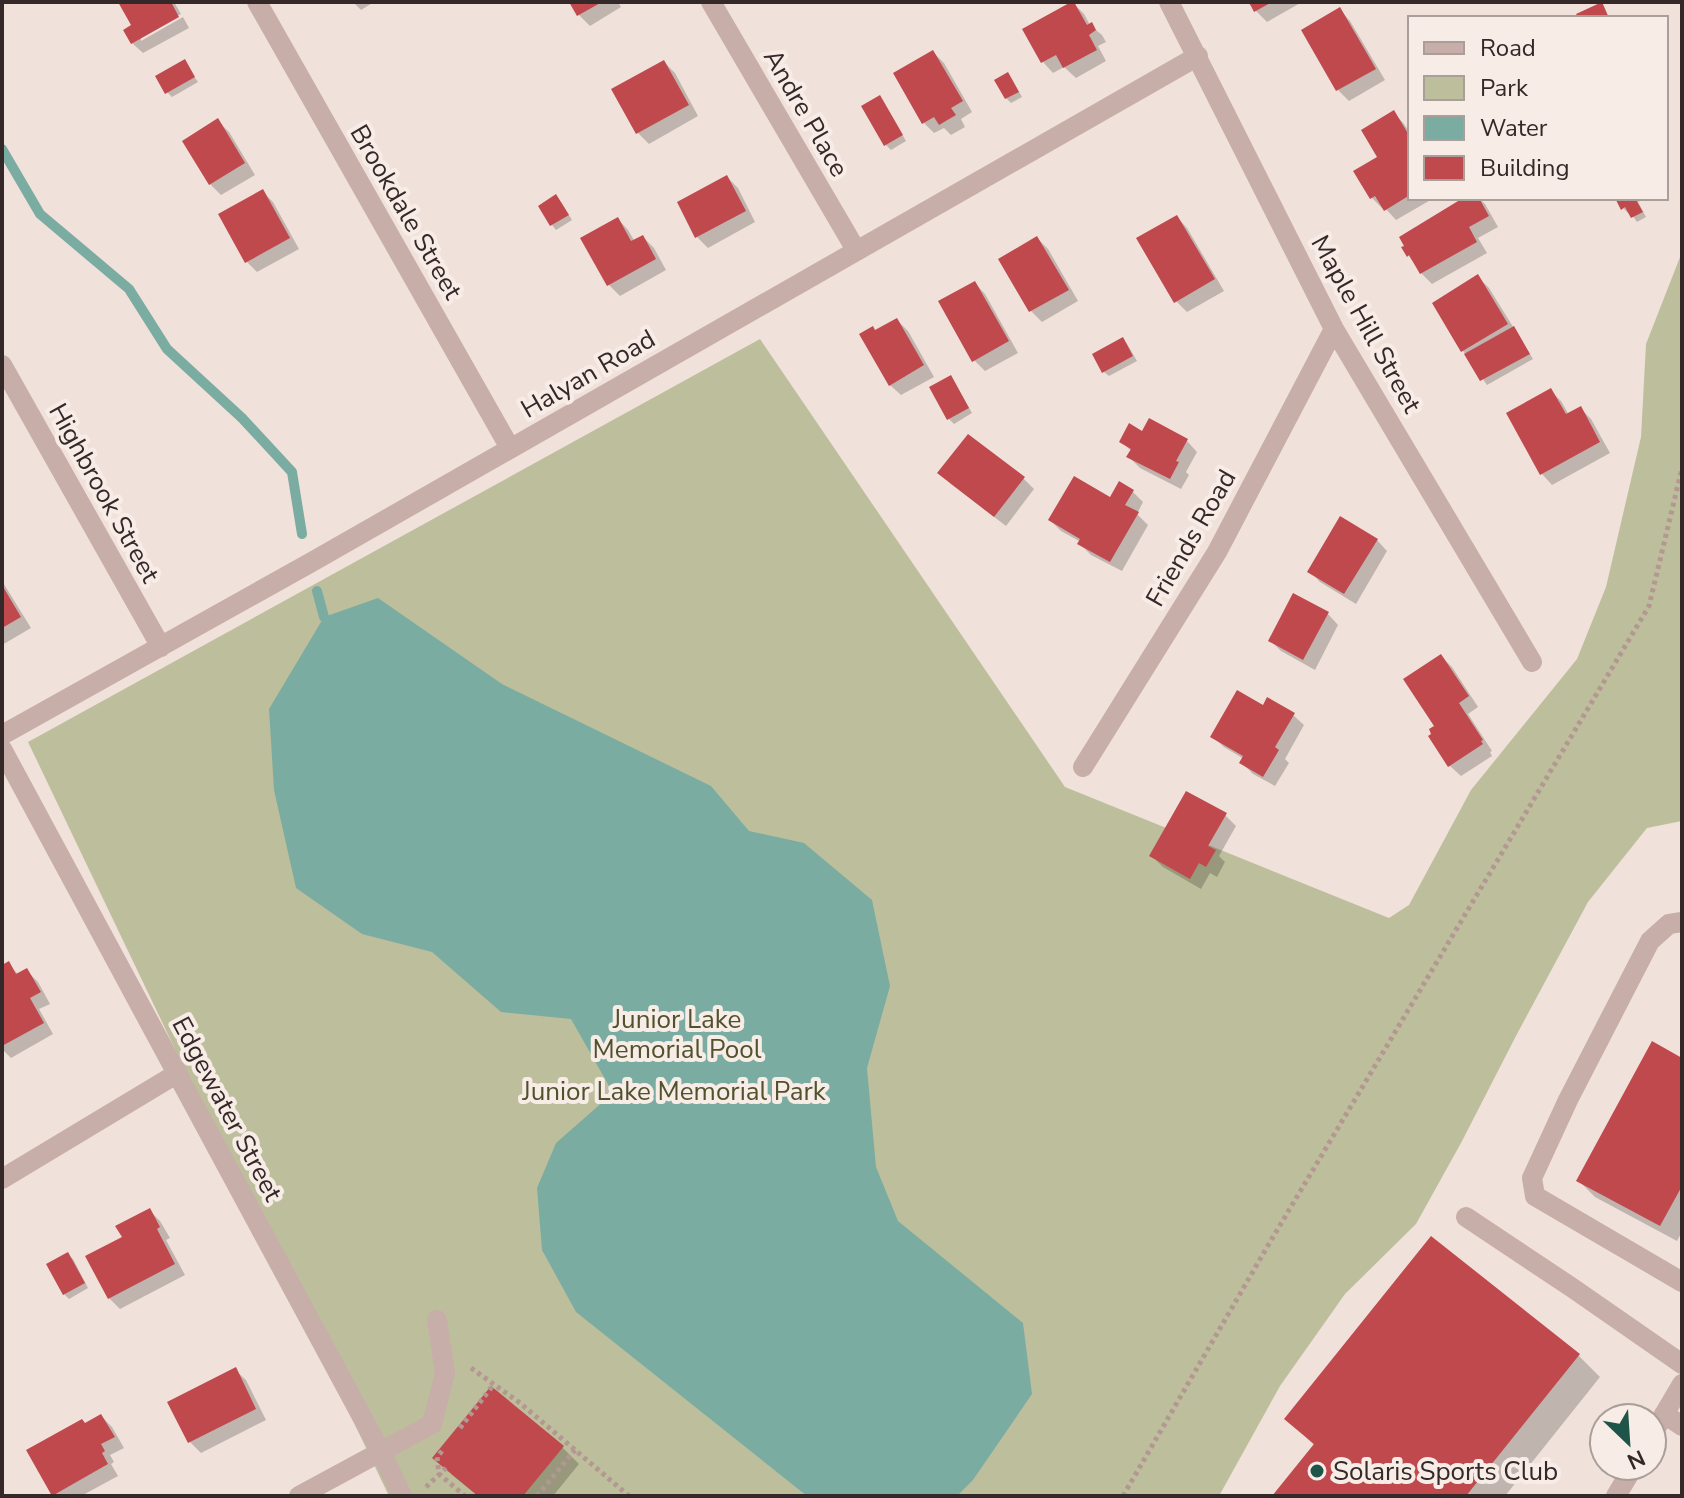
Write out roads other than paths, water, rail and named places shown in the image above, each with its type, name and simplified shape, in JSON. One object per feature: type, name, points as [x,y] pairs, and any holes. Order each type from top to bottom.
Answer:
[{"type":"street","name":"Brookdale Street","points":[[257,2],[510,448]]},
{"type":"street","name":"Andre Place","points":[[711,2],[856,250]]},
{"type":"street","name":"Maple Hill Street","points":[[1169,2],[1334,329],[1532,662]]},
{"type":"street","name":"Halyan Road","points":[[2,735],[1198,56]]},
{"type":"street","name":"Friends Road","points":[[1083,767],[1217,552],[1334,329]]},
{"type":"street","name":"Highbrook Street","points":[[2,365],[161,647]]},
{"type":"street","name":"Edgewater Street","points":[[2,749],[381,1452],[411,1494]]},
{"type":"street","points":[[1682,922],[1669,924],[1650,941],[1568,1100],[1532,1178],[1535,1196],[1682,1282]]},
{"type":"street","points":[[2,1179],[178,1073]]},
{"type":"street","points":[[1466,1217],[1682,1364]]},
{"type":"street","points":[[299,1496],[432,1424],[445,1373],[437,1320]]},
{"type":"street","points":[[1668,1407],[1682,1384]]},
{"type":"water","points":[[378,598],[502,684],[711,786],[749,831],[804,843],[872,900],[890,986],[867,1068],[876,1167],[898,1221],[1023,1323],[1032,1394],[973,1480],[957,1496],[807,1496],[576,1312],[542,1250],[537,1188],[556,1143],[613,1093],[571,1019],[501,1012],[432,952],[362,934],[296,888],[274,790],[269,709],[324,617]]},
{"type":"waterway","points":[[2,149],[40,214],[129,289],[167,349],[242,418],[292,472],[302,534]]},
{"type":"waterway","points":[[317,591],[324,617]]},
{"type":"place","name":"Solaris Sports Club","points":[[1317,1471]]},
{"type":"park label","name":"Junior Lake Memorial Pool","points":[[677,1034]]},
{"type":"park label","name":"Junior Lake Memorial Park","points":[[674,1091]]}]
